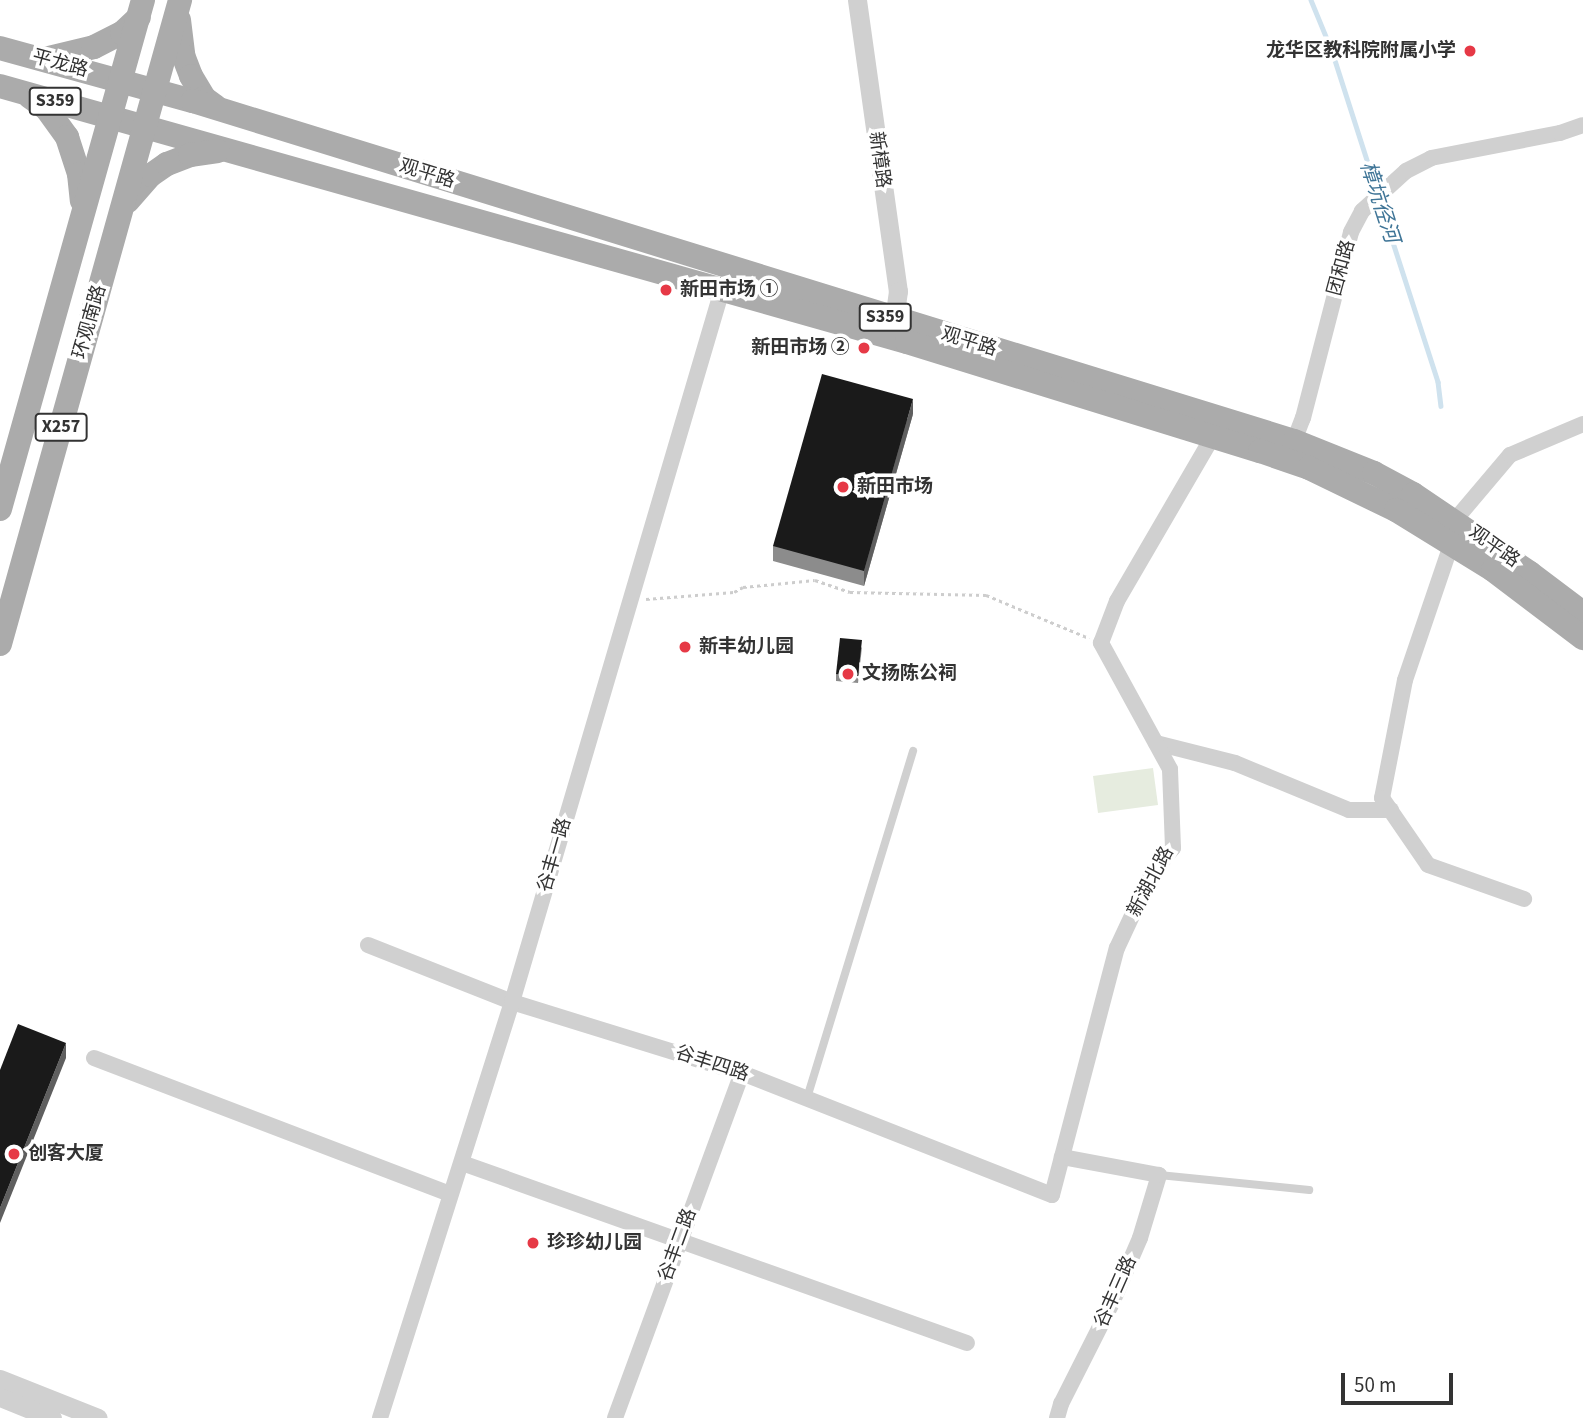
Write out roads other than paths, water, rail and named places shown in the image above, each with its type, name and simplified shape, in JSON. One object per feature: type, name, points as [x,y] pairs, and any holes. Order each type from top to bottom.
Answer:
[{"type":"main road","name":"环观南路","points":[[0,644],[180,0]]},
{"type":"main road","points":[[180,0],[180,37],[191,76],[204,98],[218,108]]},
{"type":"main road","name":"环观南路","points":[[1,504],[141,8]]},
{"type":"main road","points":[[39,58],[67,56],[94,47],[122,33],[141,8]]},
{"type":"main road","name":"平龙路","points":[[0,48],[121,80]]},
{"type":"main road","name":"观平路","points":[[121,80],[1294,441],[1374,473],[1582,630]]},
{"type":"main road","points":[[9,88],[46,108],[66,137],[79,174],[82,216]]},
{"type":"main road","name":"平龙路","points":[[9,88],[145,126]]},
{"type":"main road","name":"观平路","points":[[145,126],[908,342],[1213,436],[1309,468],[1396,510],[1453,531]]},
{"type":"main road","points":[[122,211],[136,189],[167,163],[210,151],[236,152]]},
{"type":"street","name":"新樟路","points":[[857,0],[898,291],[894,320]]},
{"type":"street","name":"团和路","points":[[1294,441],[1303,418],[1351,232],[1362,211],[1406,171],[1431,158],[1560,133],[1583,125]]},
{"type":"street","name":"谷丰一路","points":[[380,1418],[512,1002],[722,290]]},
{"type":"street","points":[[1524,899],[1428,865],[1382,798],[1405,680],[1453,531],[1510,455],[1583,424]]},
{"type":"street","name":"新湖北路","points":[[1052,1195],[1117,948],[1152,875],[1173,848],[1170,769],[1101,643],[1117,601],[1213,436]]},
{"type":"street","points":[[1156,743],[1235,763],[1349,810],[1391,810]]},
{"type":"street","name":"谷丰四路","points":[[368,945],[512,1002],[742,1073],[1052,1195]]},
{"type":"street","points":[[94,1058],[450,1194]]},
{"type":"street","name":"谷丰二路","points":[[615,1418],[742,1073]]},
{"type":"street","points":[[1062,1157],[1159,1175]]},
{"type":"street","points":[[462,1163],[967,1343]]},
{"type":"street","name":"谷丰三路","points":[[1049,1418],[1059,1411],[1112,1303],[1140,1238],[1159,1175]]},
{"type":"street","points":[[0,1379],[98,1418]]},
{"type":"street","points":[[0,1397],[52,1418]]},
{"type":"lane","points":[[807,1098],[913,751]]},
{"type":"lane","points":[[1159,1175],[1310,1190]]},
{"type":"waterway","name":"樟坑径河","points":[[1311,0],[1332,51],[1377,191]]},
{"type":"waterway","name":"樟坑径河","points":[[1379,199],[1438,382],[1441,406]]},
{"type":"place","name":"龙华区教科院附属小学","points":[[1470,51]]},
{"type":"place","name":"新田市场 ①","points":[[666,290]]},
{"type":"place","name":"新田市场 ②","points":[[864,348]]},
{"type":"place","name":"新田市场","points":[[843,487]]},
{"type":"place","name":"新丰幼儿园","points":[[685,647]]},
{"type":"place","name":"文扬陈公祠","points":[[848,674]]},
{"type":"place","name":"创客大厦","points":[[14,1154]]},
{"type":"place","name":"珍珍幼儿园","points":[[533,1243]]}]
